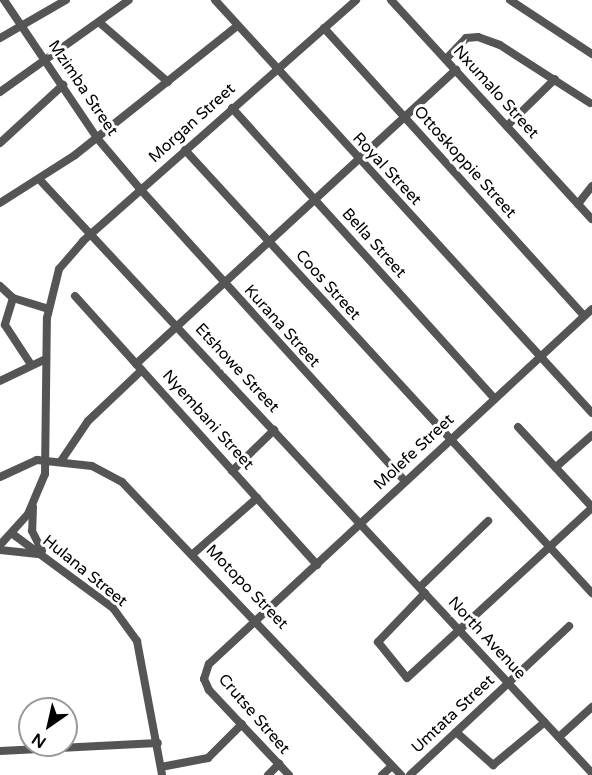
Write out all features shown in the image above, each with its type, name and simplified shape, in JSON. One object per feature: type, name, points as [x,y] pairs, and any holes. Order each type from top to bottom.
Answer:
[{"type":"street","name":"Mzimba Street","points":[[4,0],[97,138],[141,190]]},
{"type":"street","points":[[0,38],[66,0]]},
{"type":"street","points":[[0,92],[100,23],[129,0]]},
{"type":"street","name":"Royal Street","points":[[215,0],[592,413]]},
{"type":"street","name":"Morgan Street","points":[[48,309],[55,275],[92,233],[356,0]]},
{"type":"street","name":"Nxumalo Street","points":[[391,0],[592,219]]},
{"type":"street","points":[[510,0],[592,54]]},
{"type":"street","points":[[100,23],[168,82]]},
{"type":"street","points":[[0,203],[97,138],[237,26]]},
{"type":"street","name":"Ottoskoppie Street","points":[[324,27],[584,316]]},
{"type":"street","points":[[446,59],[466,38],[478,37],[555,79],[591,103]]},
{"type":"street","points":[[61,461],[88,421],[176,325],[456,70]]},
{"type":"street","points":[[507,126],[555,79]]},
{"type":"street","points":[[0,143],[63,86]]},
{"type":"street","name":"Bella Street","points":[[232,108],[494,398]]},
{"type":"street","name":"Coos Street","points":[[185,150],[592,593]]},
{"type":"street","name":"Etshowe Street","points":[[39,179],[361,523]]},
{"type":"street","points":[[578,204],[592,186]]},
{"type":"street","name":"Kurana Street","points":[[141,190],[222,283],[404,480]]},
{"type":"street","points":[[0,286],[13,298],[48,309],[47,461],[34,504],[32,531],[46,557]]},
{"type":"street","name":"Nyembani Street","points":[[75,296],[317,565]]},
{"type":"street","points":[[13,298],[3,320],[30,363]]},
{"type":"street","name":"Molefe Street","points":[[257,618],[592,309]]},
{"type":"street","points":[[0,381],[30,363],[46,359]]},
{"type":"street","points":[[488,521],[378,642],[404,677],[414,676],[592,507],[518,427]]},
{"type":"street","points":[[232,471],[274,430]]},
{"type":"street","points":[[556,467],[592,435]]},
{"type":"street","name":"Motopo Street","points":[[0,477],[22,462],[61,461],[92,466],[122,482],[257,618],[401,775]]},
{"type":"street","points":[[194,553],[258,498]]},
{"type":"street","points":[[0,545],[14,535],[34,504]]},
{"type":"street","name":"North Avenue","points":[[361,523],[592,773]]},
{"type":"street","name":"Hulana Street","points":[[14,535],[113,608],[137,641],[158,743],[161,771]]},
{"type":"street","points":[[0,550],[46,557]]},
{"type":"street","name":"Crutse Street","points":[[257,618],[204,673],[209,690],[289,775]]},
{"type":"street","name":"Umtata Street","points":[[410,775],[570,626]]},
{"type":"street","points":[[559,737],[592,707]]},
{"type":"street","points":[[456,732],[493,765],[545,722]]},
{"type":"street","points":[[161,771],[208,758],[242,724]]},
{"type":"street","points":[[0,751],[158,743]]},
{"type":"street","points":[[268,775],[279,764]]},
{"type":"street","points":[[382,775],[392,766]]}]
